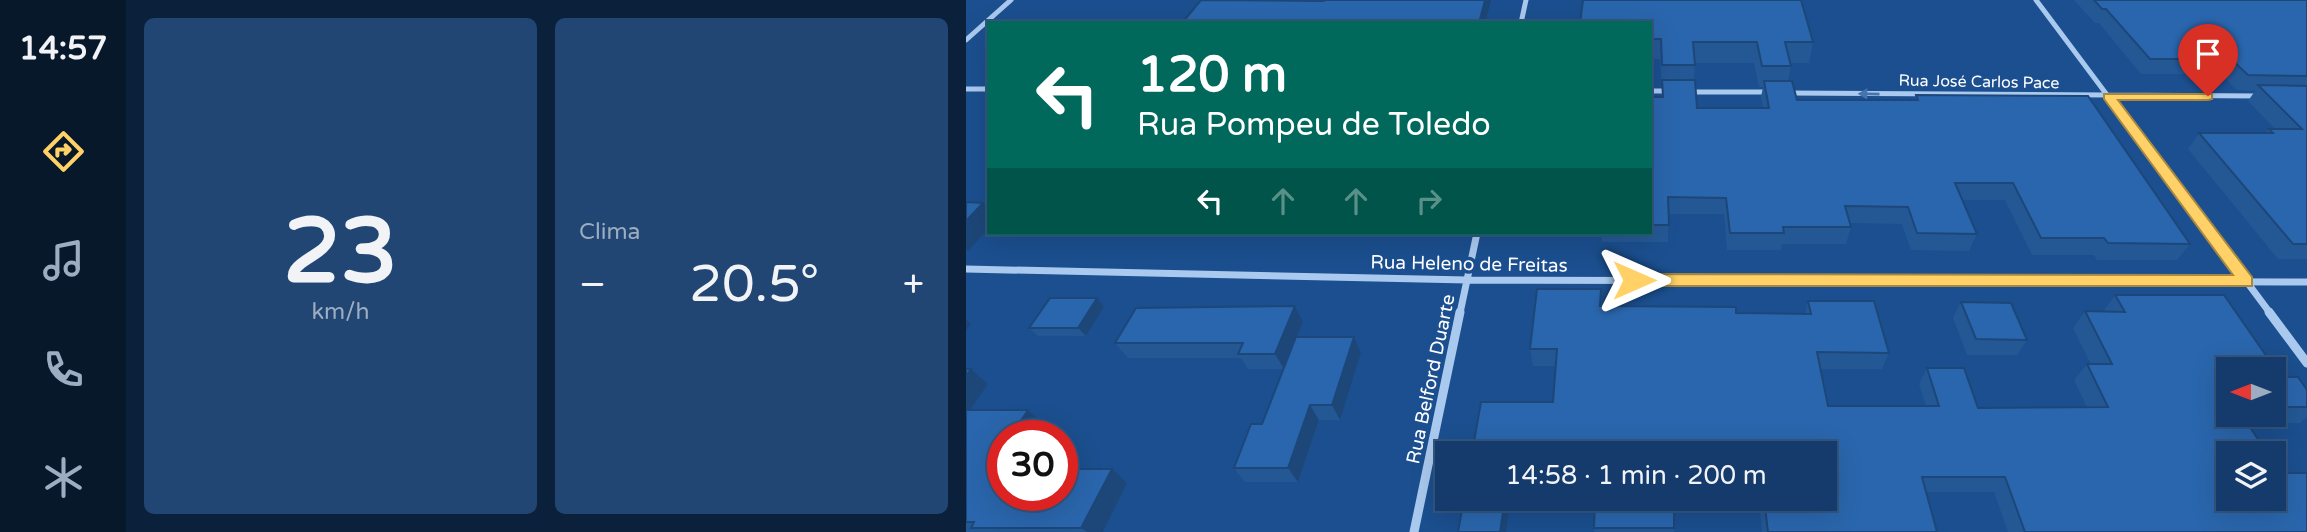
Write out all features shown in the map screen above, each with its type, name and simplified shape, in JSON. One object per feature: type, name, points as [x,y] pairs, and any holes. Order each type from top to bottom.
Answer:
[{"type":"street","points":[[987,21],[1011,0]]},
{"type":"street","points":[[1521,21],[1526,0]]},
{"type":"street","points":[[2036,0],[2307,363]]},
{"type":"street","points":[[966,40],[987,21]]},
{"type":"street","points":[[966,89],[987,89]]},
{"type":"street","name":"Rua José Carlos Pace","points":[[1652,91],[2267,96]]},
{"type":"street","name":"Rua Belford Duarte","points":[[1414,532],[1477,235]]},
{"type":"street","name":"Rua Heleno de Freitas","points":[[966,270],[1467,280],[2307,282]]},
{"type":"building","points":[[1201,0],[1485,0],[1480,21],[1184,21]]},
{"type":"building","points":[[1583,0],[1801,0],[1813,42],[1785,42],[1791,66],[1762,66],[1757,42],[1693,42],[1695,65],[1662,65],[1661,39],[1652,39],[1652,21],[1580,21]]},
{"type":"building","points":[[2094,0],[2307,0],[2307,76],[2248,75],[2231,59],[2150,59],[2106,9],[2102,9]]},
{"type":"building","points":[[1662,80],[1695,80],[1697,108],[1769,108],[1764,81],[1792,81],[1797,100],[1918,100],[1916,95],[2088,96],[2190,244],[2108,243],[2104,238],[2041,238],[2013,183],[1955,183],[1977,234],[1917,233],[1908,207],[1845,206],[1851,227],[1783,227],[1784,233],[1730,233],[1726,198],[1668,197],[1669,225],[1652,225],[1652,97],[1663,97]]},
{"type":"building","points":[[2258,85],[2307,86],[2307,244],[2293,244],[2199,133],[2273,133],[2269,129],[2302,129]]},
{"type":"building","points":[[966,202],[983,203],[966,221]]},
{"type":"building","points":[[1537,289],[1601,289],[1600,306],[1736,307],[1736,313],[1811,314],[1808,301],[1874,301],[1889,353],[1817,352],[1828,406],[1939,406],[1927,368],[1964,368],[1978,408],[2108,407],[2087,364],[2112,364],[2085,311],[2125,312],[2115,295],[2224,295],[2267,357],[2216,357],[2216,427],[2250,427],[2259,441],[2216,441],[2216,511],[2286,511],[2286,473],[2307,473],[2307,532],[2025,532],[2005,477],[1922,477],[1937,532],[1768,532],[1765,511],[1837,511],[1837,441],[1474,441],[1481,402],[1553,402],[1557,349],[1530,349]]},
{"type":"building","points":[[1050,298],[1097,298],[1078,328],[1029,328]]},
{"type":"building","points":[[1961,302],[2011,303],[2027,340],[1976,339]]},
{"type":"building","points":[[1295,306],[1275,354],[1238,354],[1243,343],[1115,343],[1136,308]]},
{"type":"building","points":[[1296,337],[1354,337],[1332,405],[1310,405],[1288,468],[1234,468],[1251,424],[1262,424]]},
{"type":"building","points":[[2286,377],[2298,377],[2307,390],[2307,407],[2286,407]]},
{"type":"building","points":[[966,410],[1028,410],[1021,420],[987,420],[987,511],[1078,511],[1078,469],[1112,469],[1081,528],[971,528],[974,522],[966,522]]},
{"type":"building","points":[[1462,511],[1503,511],[1500,532],[1458,532]]},
{"type":"building","points":[[1595,511],[1674,511],[1674,528],[1594,528]]},
{"type":"route","points":[[1634,280],[2246,282],[2108,96],[2208,96]]}]
